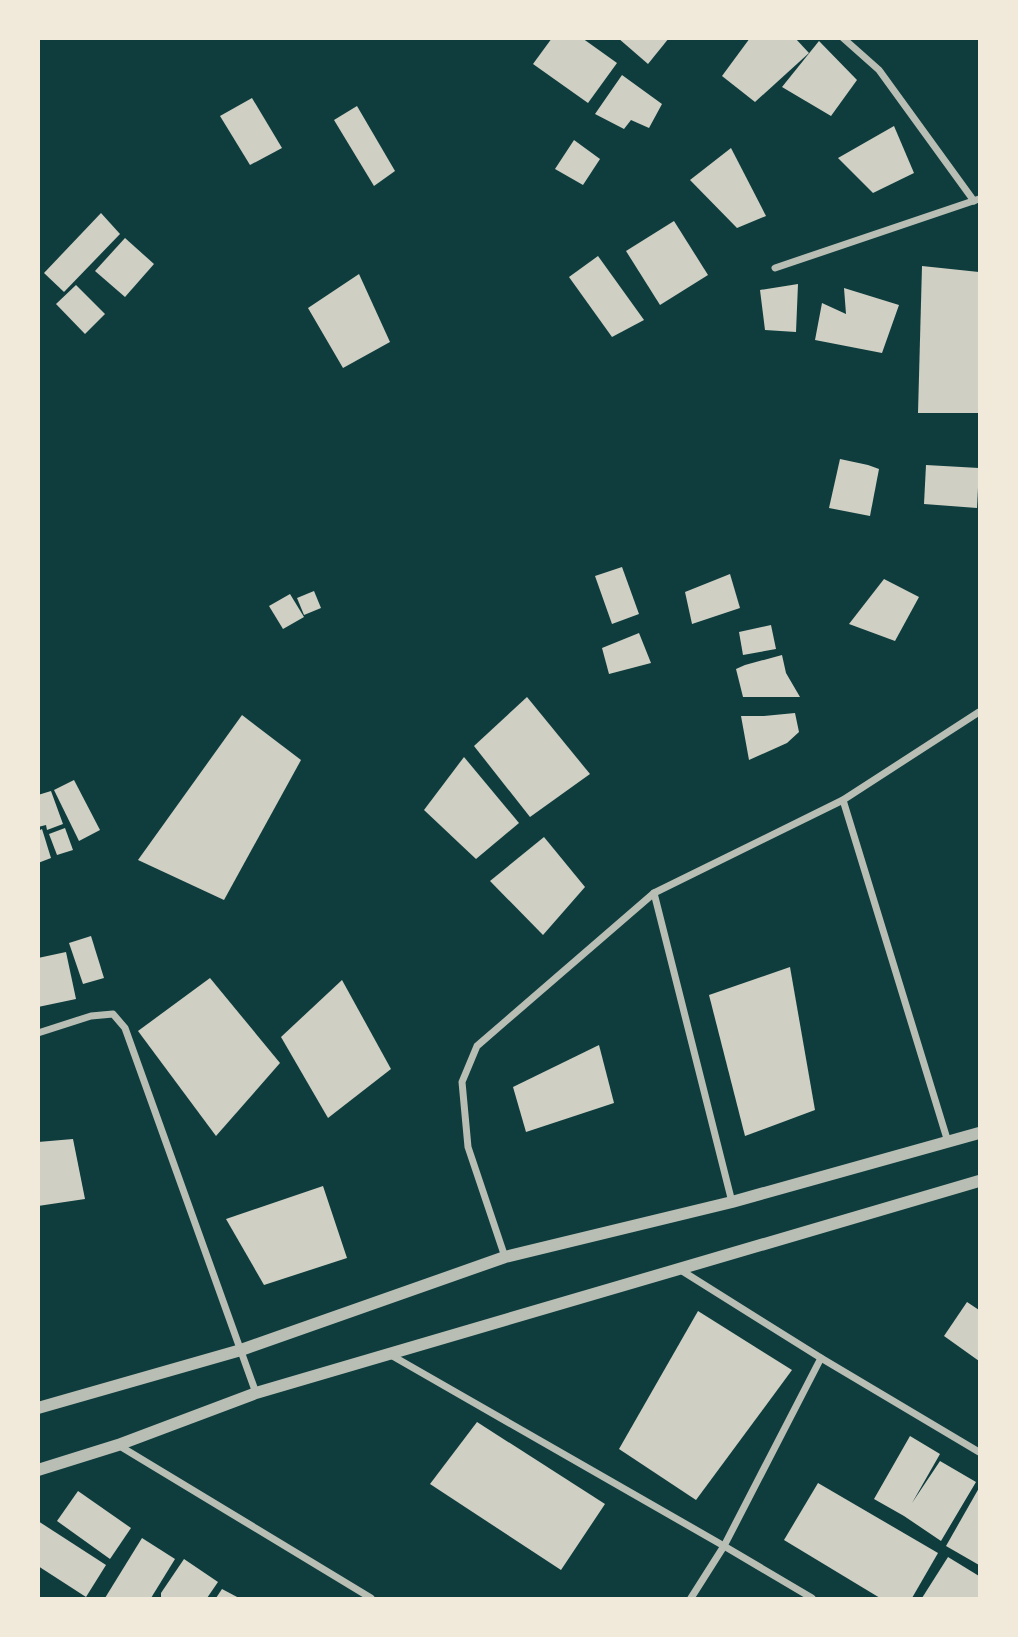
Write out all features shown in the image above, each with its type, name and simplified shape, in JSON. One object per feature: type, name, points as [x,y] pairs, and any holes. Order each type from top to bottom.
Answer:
[{"type":"street","points":[[775,268],[977,200],[879,70],[843,38]]},
{"type":"street","points":[[505,1256],[468,1147],[462,1082],[478,1045],[654,893],[843,800],[979,712]]},
{"type":"street","points":[[843,800],[948,1142]]},
{"type":"street","points":[[654,893],[732,1202]]},
{"type":"street","points":[[38,1032],[91,1016],[113,1014],[125,1028],[256,1393]]},
{"type":"street","points":[[38,1408],[241,1349],[505,1256],[732,1202],[979,1133]]},
{"type":"street","points":[[38,1470],[118,1445],[256,1393],[979,1181]]},
{"type":"street","points":[[678,1269],[979,1452]]},
{"type":"street","points":[[389,1354],[812,1598]]},
{"type":"street","points":[[691,1598],[724,1546],[821,1358]]},
{"type":"street","points":[[118,1445],[371,1598]]},
{"type":"building","points":[[552,38],[582,38],[617,63],[588,103],[533,64]]},
{"type":"building","points":[[618,38],[669,38],[648,64]]},
{"type":"building","points":[[750,38],[795,38],[809,53],[755,102],[722,76]]},
{"type":"building","points":[[819,41],[857,80],[831,116],[782,87]]},
{"type":"building","points":[[622,75],[662,104],[649,128],[631,120],[624,129],[595,114]]},
{"type":"building","points":[[252,98],[282,148],[250,165],[220,116]]},
{"type":"building","points":[[357,106],[395,171],[374,186],[334,120]]},
{"type":"building","points":[[894,126],[914,173],[873,193],[838,158]]},
{"type":"building","points":[[574,140],[600,159],[583,185],[555,169]]},
{"type":"building","points":[[731,148],[766,216],[737,228],[690,180]]},
{"type":"building","points":[[101,213],[120,234],[64,292],[44,273]]},
{"type":"building","points":[[674,221],[708,275],[660,305],[626,251]]},
{"type":"building","points":[[125,238],[154,264],[125,297],[95,271]]},
{"type":"building","points":[[598,256],[644,320],[612,337],[569,277]]},
{"type":"building","points":[[922,266],[979,272],[979,413],[918,413]]},
{"type":"building","points":[[359,274],[390,342],[343,368],[308,308]]},
{"type":"building","points":[[798,284],[796,332],[765,330],[760,290]]},
{"type":"building","points":[[76,285],[105,314],[85,334],[56,304]]},
{"type":"building","points":[[844,288],[899,305],[882,353],[815,340],[822,303],[846,314]]},
{"type":"building","points":[[840,459],[879,469],[870,516],[829,508]]},
{"type":"building","points":[[926,465],[979,468],[977,508],[924,504]]},
{"type":"building","points":[[622,567],[639,614],[612,624],[595,576]]},
{"type":"building","points":[[730,574],[740,608],[692,624],[685,592]]},
{"type":"building","points":[[884,579],[919,597],[895,641],[849,624]]},
{"type":"building","points":[[314,591],[321,608],[304,615],[297,598]]},
{"type":"building","points":[[290,594],[304,617],[283,629],[269,606]]},
{"type":"building","points":[[771,625],[776,649],[743,655],[739,632]]},
{"type":"building","points":[[639,633],[651,663],[609,674],[602,648]]},
{"type":"building","points":[[782,655],[786,673],[800,697],[743,697],[736,669]]},
{"type":"building","points":[[527,697],[590,774],[530,817],[474,746]]},
{"type":"building","points":[[795,713],[799,732],[787,743],[749,760],[741,716]]},
{"type":"building","points":[[242,715],[301,760],[224,900],[138,860]]},
{"type":"building","points":[[464,757],[519,823],[476,859],[424,810]]},
{"type":"building","points":[[74,780],[100,830],[79,841],[54,790]]},
{"type":"building","points":[[51,791],[63,824],[47,830],[46,825],[38,827],[38,795]]},
{"type":"building","points":[[65,828],[73,850],[57,855],[49,834]]},
{"type":"building","points":[[42,829],[51,858],[38,863],[38,831]]},
{"type":"building","points":[[544,837],[585,887],[543,935],[490,881]]},
{"type":"building","points":[[91,936],[104,978],[83,984],[69,943]]},
{"type":"building","points":[[66,952],[76,999],[38,1007],[38,958]]},
{"type":"building","points":[[790,967],[815,1110],[745,1136],[709,995]]},
{"type":"building","points":[[210,978],[280,1063],[216,1136],[138,1031]]},
{"type":"building","points":[[342,980],[391,1069],[328,1118],[281,1037]]},
{"type":"building","points":[[599,1045],[614,1103],[526,1132],[513,1087]]},
{"type":"building","points":[[73,1139],[85,1199],[38,1206],[38,1142]]},
{"type":"building","points":[[323,1186],[347,1258],[264,1285],[226,1219]]},
{"type":"building","points":[[967,1302],[979,1310],[979,1361],[944,1336]]},
{"type":"building","points":[[698,1311],[792,1370],[696,1500],[619,1449]]},
{"type":"building","points":[[477,1422],[605,1504],[561,1570],[430,1484]]},
{"type":"building","points":[[910,1436],[940,1454],[912,1503],[940,1461],[976,1482],[941,1541],[874,1499]]},
{"type":"building","points":[[818,1483],[938,1553],[912,1598],[880,1598],[784,1540]]},
{"type":"building","points":[[979,1488],[979,1565],[946,1546]]},
{"type":"building","points":[[78,1491],[131,1528],[110,1559],[57,1521]]},
{"type":"building","points":[[38,1521],[106,1565],[86,1597],[38,1566]]},
{"type":"building","points":[[142,1538],[175,1559],[151,1598],[105,1598]]},
{"type":"building","points":[[948,1557],[979,1576],[979,1598],[922,1598]]},
{"type":"building","points":[[184,1559],[218,1582],[207,1598],[161,1598],[161,1593]]},
{"type":"building","points":[[222,1589],[239,1598],[216,1598]]}]
